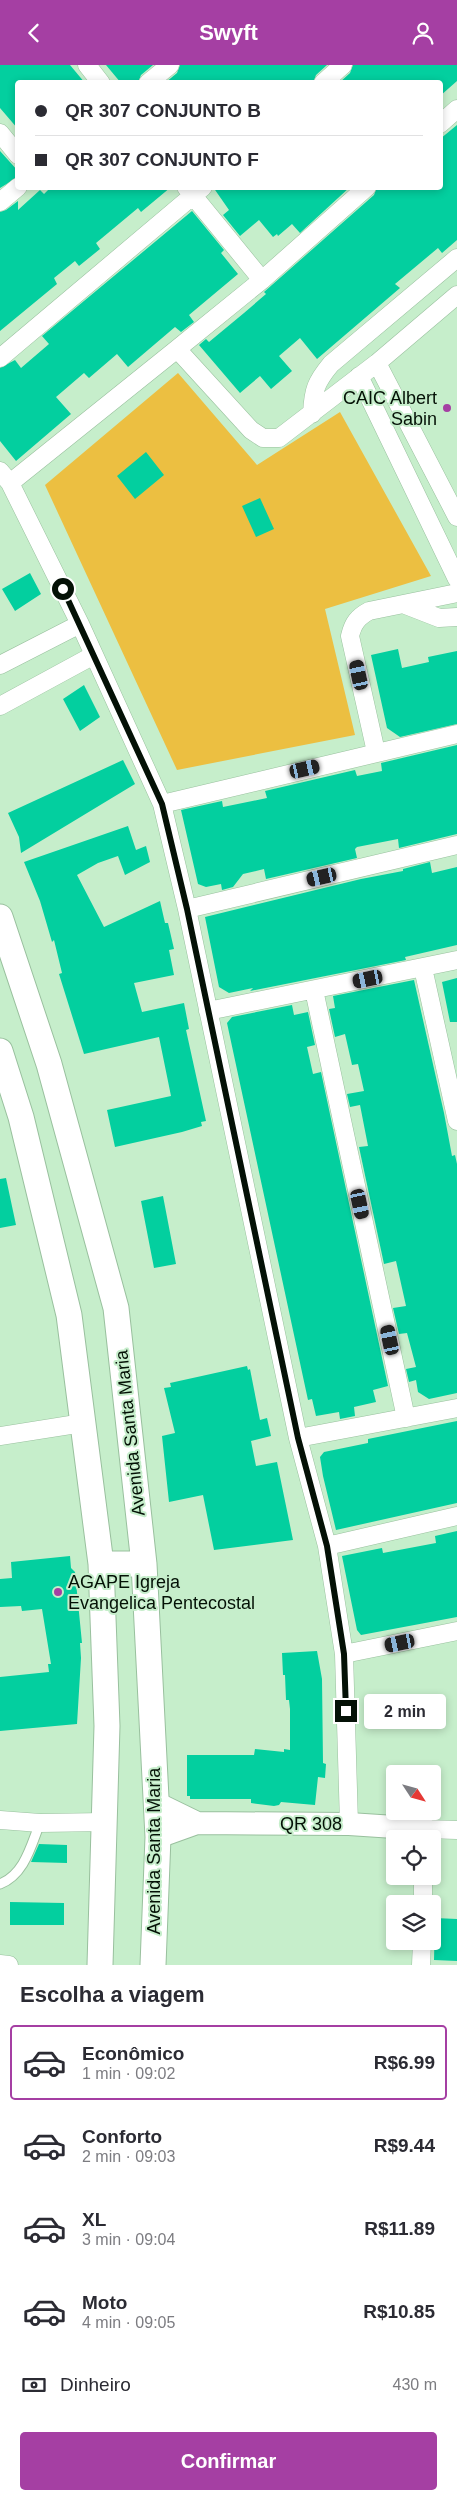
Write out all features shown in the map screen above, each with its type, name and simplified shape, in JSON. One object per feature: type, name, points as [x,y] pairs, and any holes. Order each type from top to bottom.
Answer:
[{"type":"main road","name":"Avenida Santa Maria","points":[[0,919],[49,1064],[116,1308],[144,1565],[158,1837],[152,1965]]},
{"type":"main road","points":[[0,972],[8,982],[33,1041],[49,1064]]},
{"type":"main road","points":[[0,1051],[21,1117],[69,1315],[101,1564],[107,1726],[100,1965]]},
{"type":"main road","points":[[101,1564],[144,1565]]},
{"type":"street","points":[[87,65],[99,80]]},
{"type":"street","points":[[152,80],[170,65]]},
{"type":"street","points":[[326,80],[343,65]]},
{"type":"street","points":[[443,121],[457,109]]},
{"type":"street","points":[[0,133],[15,151]]},
{"type":"street","points":[[0,202],[15,190]]},
{"type":"street","points":[[0,358],[194,190],[262,280]]},
{"type":"street","points":[[349,1824],[344,1654],[327,1546],[298,1438],[187,909],[162,804],[80,624],[5,477],[176,349],[262,280],[364,190]]},
{"type":"street","points":[[312,413],[313,393],[320,378],[331,364],[457,258]]},
{"type":"street","points":[[176,349],[251,430],[263,438],[279,438],[377,363],[457,295]]},
{"type":"street","points":[[377,363],[457,517]]},
{"type":"street","points":[[359,376],[457,579]]},
{"type":"street","points":[[376,752],[350,636],[352,625],[360,616],[369,611],[457,593]]},
{"type":"street","points":[[403,604],[439,618],[457,617]]},
{"type":"street","points":[[0,665],[80,624]]},
{"type":"street","points":[[0,706],[94,655]]},
{"type":"street","points":[[162,804],[457,734]]},
{"type":"street","points":[[187,909],[457,845]]},
{"type":"street","points":[[208,1011],[457,960]]},
{"type":"street","points":[[423,968],[457,1121]]},
{"type":"street","points":[[314,990],[406,1418]]},
{"type":"street","points":[[298,1438],[457,1408]]},
{"type":"street","points":[[0,1436],[83,1423]]},
{"type":"street","points":[[327,1546],[457,1516]]},
{"type":"street","points":[[344,1654],[457,1631]]},
{"type":"street","name":"QR 308","points":[[156,1803],[197,1823]]},
{"type":"street","points":[[0,1820],[40,1823],[105,1822]]},
{"type":"street","name":"QR 308","points":[[158,1837],[197,1823],[349,1824],[394,1830]]},
{"type":"street","points":[[441,1831],[457,1829]]},
{"type":"street","points":[[421,1965],[422,1950]]},
{"type":"street","points":[[0,1964],[9,1965]]},
{"type":"lane","points":[[0,1884],[18,1872],[26,1858],[40,1823]]},
{"type":"shaded area","points":[[178,373],[257,465],[340,412],[431,576],[325,609],[355,735],[177,770],[45,485]]},
{"type":"building","points":[[0,65],[70,65],[82,80],[15,80],[15,126],[0,108]]},
{"type":"building","points":[[106,65],[153,65],[141,75],[139,80],[118,80]]},
{"type":"building","points":[[180,65],[327,65],[316,75],[314,80],[169,80],[177,73]]},
{"type":"building","points":[[353,65],[457,65],[457,81],[443,93],[443,80],[342,80],[350,73]]},
{"type":"building","points":[[457,125],[457,240],[442,253],[438,248],[395,284],[400,288],[317,359],[300,338],[279,356],[292,371],[271,389],[260,376],[240,393],[199,345],[206,339],[209,342],[266,294],[264,292],[374,195],[376,190],[443,190],[443,137]]},
{"type":"building","points":[[0,151],[15,168],[15,179],[0,188]]},
{"type":"building","points":[[40,190],[44,194],[48,190],[167,190],[141,212],[138,208],[96,243],[100,249],[79,266],[75,261],[54,278],[57,284],[0,331],[0,212],[18,201],[18,210]]},
{"type":"building","points":[[215,190],[347,190],[300,233],[292,224],[278,236],[277,234],[273,237],[259,220],[240,236],[223,215],[229,210]]},
{"type":"building","points":[[192,211],[224,250],[221,253],[238,274],[189,315],[194,322],[181,332],[175,327],[128,367],[117,354],[89,378],[84,373],[56,397],[71,414],[16,461],[0,441],[0,368],[15,360],[21,368],[49,344],[42,336]]},
{"type":"building","points":[[146,452],[164,475],[135,499],[117,476]]},
{"type":"building","points":[[260,498],[274,529],[256,537],[242,506]]},
{"type":"building","points":[[30,573],[41,594],[15,611],[2,589]]},
{"type":"building","points":[[398,649],[402,668],[429,662],[428,657],[457,651],[457,724],[400,737],[387,728],[371,655]]},
{"type":"building","points":[[84,685],[100,717],[80,731],[63,699]]},
{"type":"building","points":[[457,745],[457,834],[399,848],[398,839],[357,847],[355,849],[357,858],[266,879],[264,869],[243,874],[233,887],[222,890],[221,884],[206,887],[198,884],[181,810],[222,801],[223,807],[267,798],[265,791],[355,770],[357,776],[382,771],[381,763]]},
{"type":"building","points":[[123,760],[135,784],[21,853],[19,837],[8,813]]},
{"type":"building","points":[[128,826],[136,850],[146,846],[150,862],[125,875],[118,856],[98,863],[77,875],[104,927],[160,901],[165,923],[168,923],[174,949],[169,950],[174,975],[134,983],[142,1012],[184,1003],[189,1029],[186,1030],[206,1121],[201,1122],[202,1126],[182,1132],[115,1147],[107,1110],[171,1096],[159,1037],[84,1054],[59,974],[62,973],[54,940],[52,942],[40,901],[24,862]]},
{"type":"building","points":[[430,862],[432,873],[457,867],[457,945],[405,957],[406,960],[250,991],[253,988],[229,993],[219,987],[205,917],[361,879],[403,871],[403,869]]},
{"type":"building","points":[[457,978],[457,1022],[450,1022],[442,982]]},
{"type":"building","points":[[414,980],[452,1156],[455,1155],[457,1164],[457,1393],[429,1399],[418,1392],[416,1380],[409,1382],[406,1369],[416,1367],[407,1333],[399,1334],[393,1308],[406,1306],[396,1261],[384,1264],[359,1147],[368,1146],[360,1105],[350,1107],[347,1094],[364,1091],[358,1064],[352,1065],[345,1034],[335,1037],[329,1009],[335,1008],[333,996]]},
{"type":"building","points":[[292,1005],[294,1015],[308,1012],[315,1045],[307,1047],[313,1074],[321,1072],[388,1386],[373,1390],[376,1402],[354,1407],[355,1416],[340,1419],[339,1412],[316,1416],[312,1399],[308,1400],[227,1023],[232,1017]]},
{"type":"building","points":[[6,1178],[16,1225],[0,1228],[0,1179]]},
{"type":"building","points":[[163,1196],[176,1264],[154,1268],[141,1201]]},
{"type":"building","points":[[247,1366],[248,1370],[250,1369],[260,1420],[267,1418],[271,1436],[251,1441],[256,1466],[277,1462],[293,1540],[214,1550],[203,1495],[169,1502],[162,1436],[175,1433],[164,1388],[171,1387],[170,1383]]},
{"type":"building","points":[[457,1421],[457,1503],[336,1530],[320,1457],[324,1452],[368,1443],[368,1439]]},
{"type":"building","points":[[457,1531],[457,1617],[361,1635],[357,1630],[342,1556],[382,1548],[383,1553],[436,1543],[435,1536]]},
{"type":"building","points":[[70,1556],[71,1568],[75,1572],[82,1643],[80,1643],[81,1658],[77,1724],[0,1731],[0,1677],[49,1672],[48,1664],[51,1664],[42,1609],[22,1611],[21,1606],[0,1607],[0,1579],[12,1578],[11,1562]]},
{"type":"building","points":[[317,1651],[322,1679],[323,1763],[326,1764],[325,1778],[318,1777],[315,1805],[281,1802],[279,1805],[274,1806],[251,1803],[251,1799],[190,1799],[190,1796],[187,1796],[187,1755],[254,1755],[255,1749],[284,1752],[284,1749],[290,1750],[290,1709],[289,1700],[286,1700],[282,1653]]},
{"type":"building","points":[[39,1844],[67,1845],[67,1863],[31,1862]]},
{"type":"building","points":[[10,1902],[64,1903],[64,1925],[10,1925]]},
{"type":"building","points":[[441,1918],[457,1919],[457,1961],[434,1960],[434,1950],[441,1950]]},
{"type":"place","name":"CAIC Albert Sabin","points":[[447,408]]},
{"type":"place","name":"AGAPE Igreja Evangelica Pentecostal","points":[[58,1592]]},
{"type":"route","points":[[63,589],[162,804],[187,909],[298,1438],[327,1546],[344,1654],[346,1711]]}]
